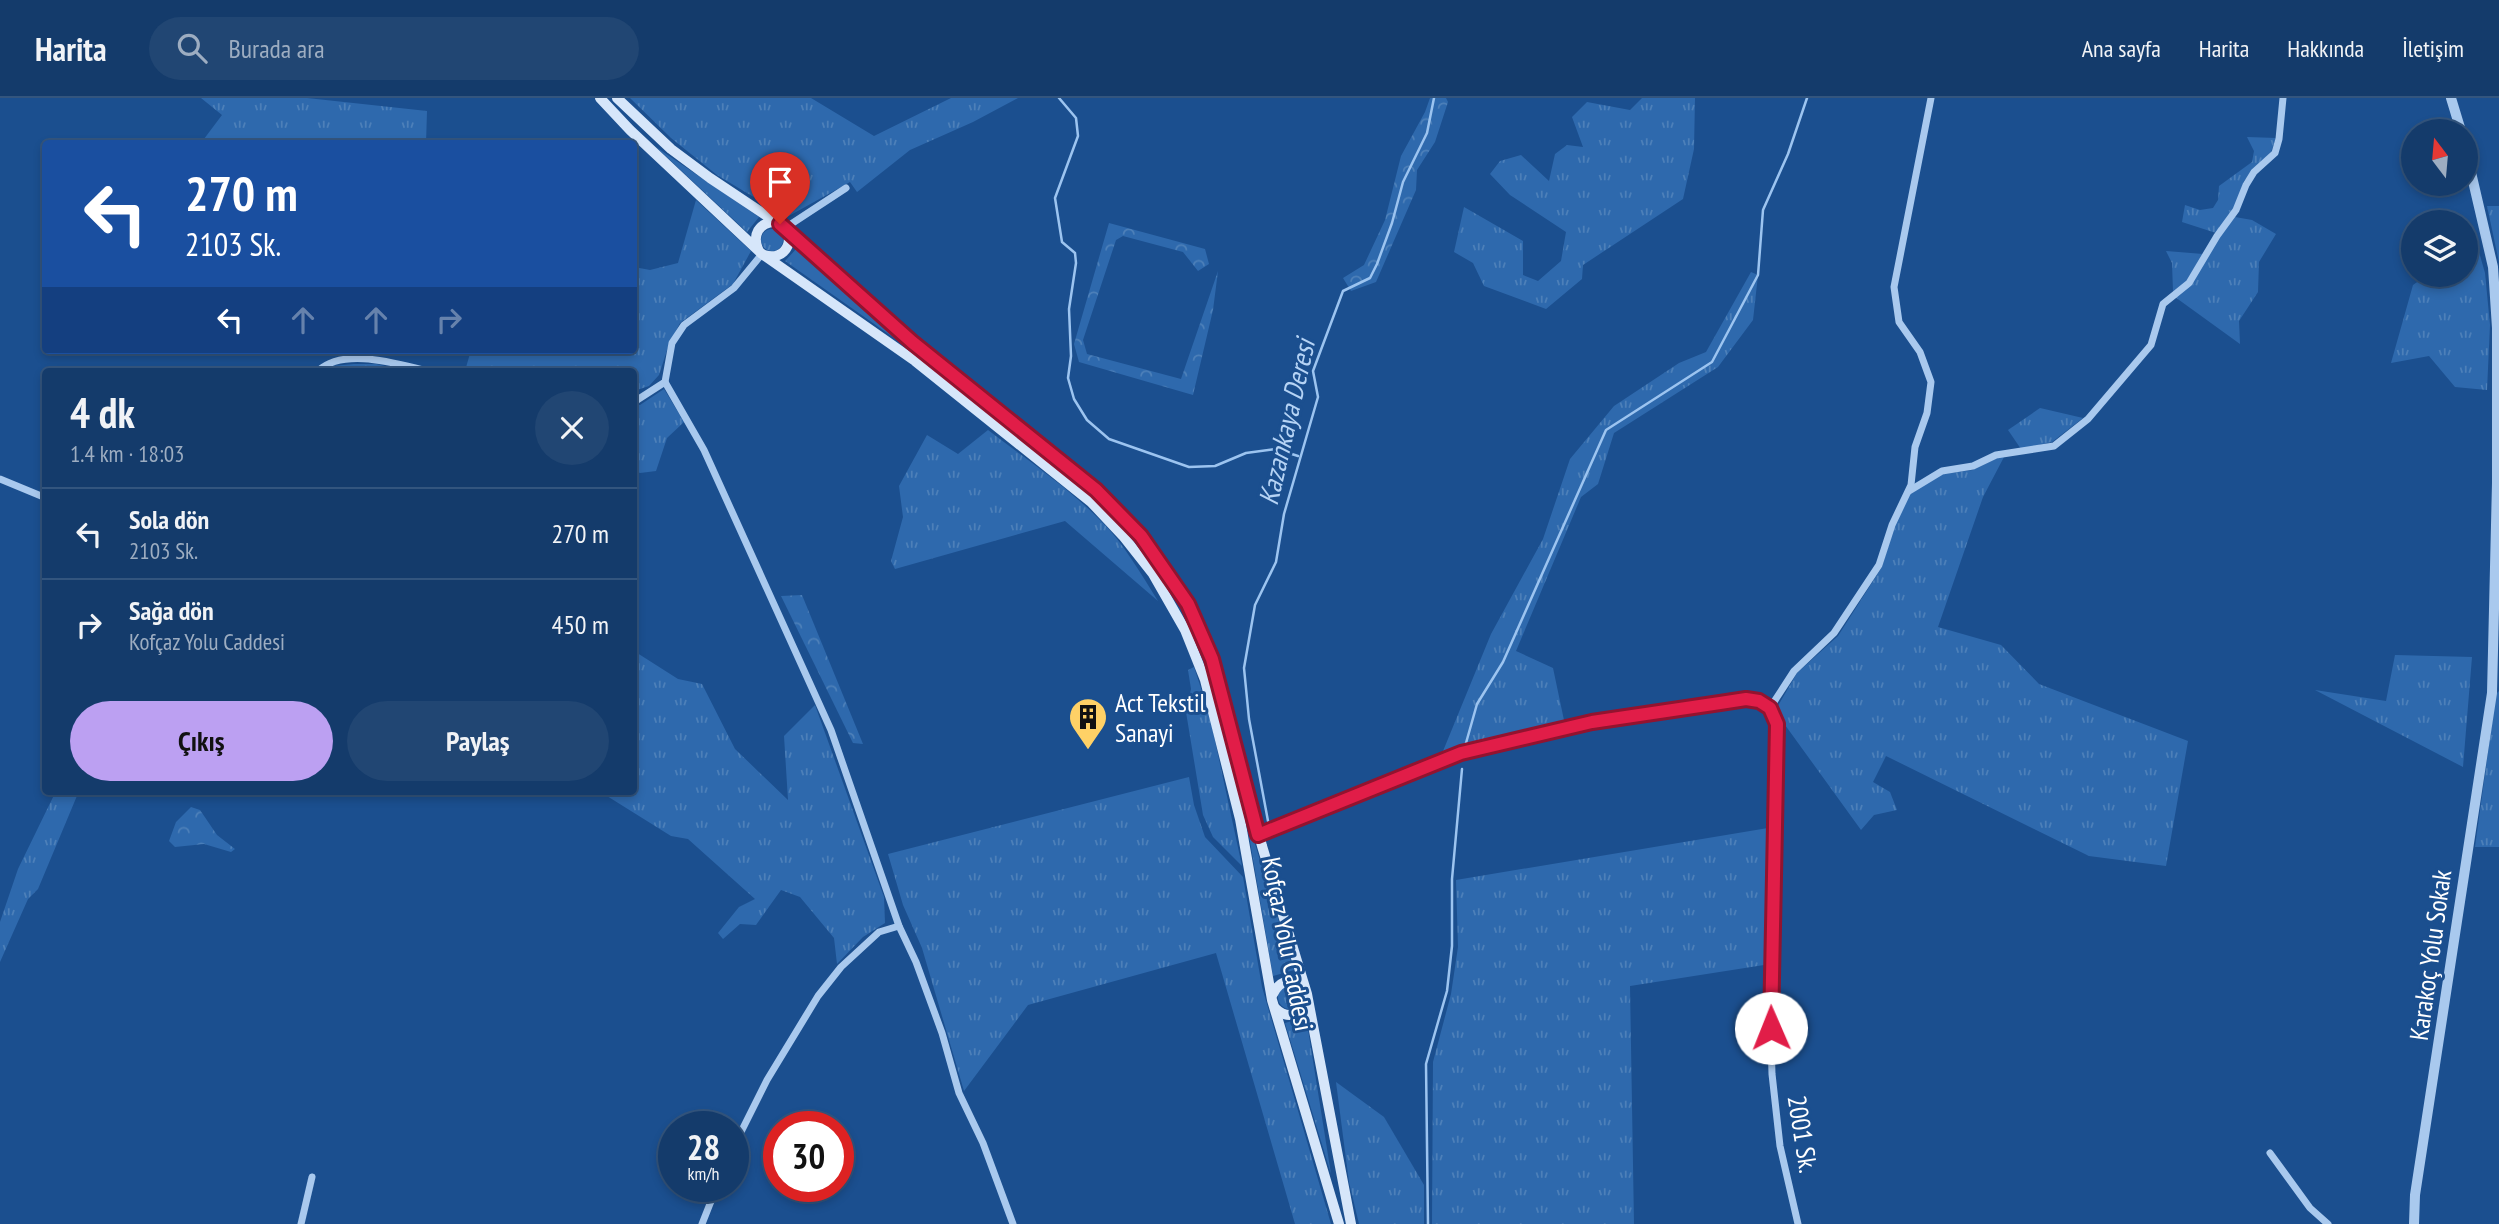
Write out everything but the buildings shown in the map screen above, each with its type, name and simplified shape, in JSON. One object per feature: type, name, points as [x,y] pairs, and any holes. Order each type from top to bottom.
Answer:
[{"type":"main road","name":"Kofçaz Yolu Caddesi","points":[[600,98],[630,130],[760,252],[915,361],[1071,486],[1104,515],[1153,574],[1185,630],[1205,680],[1234,793],[1273,999],[1339,1224]]},
{"type":"main road","name":"Kofçaz Yolu Caddesi","points":[[617,98],[671,149],[783,228],[912,342],[1096,490],[1141,536],[1188,604],[1212,659],[1258,835],[1306,994],[1351,1224]]},
{"type":"main road","points":[[768,223],[783,228],[789,245],[782,254],[772,257],[760,252],[755,239],[758,229],[768,223]]},
{"type":"main road","points":[[1285,981],[1296,982],[1306,994],[1304,1010],[1294,1015],[1282,1014],[1273,999],[1280,984],[1285,981]]},
{"type":"street","points":[[1258,835],[1461,753],[1592,722],[1746,699],[1759,701],[1772,711],[1794,671],[1834,634],[1879,565],[1892,525],[1911,485],[1915,447],[1927,413],[1931,382],[1920,352],[1899,322],[1895,287],[1931,98]]},
{"type":"street","points":[[1908,492],[1942,471],[1973,466],[1996,455],[2054,446],[2088,419],[2151,345],[2163,304],[2189,283],[2236,210],[2254,172],[2275,152],[2283,98]]},
{"type":"street","points":[[2451,98],[2457,119]]},
{"type":"street","points":[[783,228],[846,188]]},
{"type":"street","name":"Karakoç Yolu Sokak","points":[[2414,1224],[2415,1195],[2495,689],[2497,328],[2493,267],[2476,196]]},
{"type":"street","points":[[760,252],[734,288],[684,325],[672,343],[665,382],[704,450],[831,730],[899,926],[921,974],[942,1033],[959,1093],[983,1143],[1013,1224]]},
{"type":"street","points":[[322,368],[329,362],[375,359],[415,368]]},
{"type":"street","points":[[637,400],[665,382]]},
{"type":"street","points":[[0,479],[42,496]]},
{"type":"street","name":"2001 Sk.","points":[[1772,711],[1777,724],[1770,1004],[1772,1074],[1780,1146],[1798,1224]]},
{"type":"street","points":[[749,1116],[767,1080],[818,996],[841,967],[879,932],[899,926]]},
{"type":"street","points":[[2270,1153],[2310,1208],[2328,1224]]},
{"type":"street","points":[[301,1224],[312,1177]]},
{"type":"street","points":[[702,1224],[711,1202]]},
{"type":"green space","points":[[201,98],[307,98],[427,111],[426,140],[203,140],[222,115]]},
{"type":"green space","points":[[630,98],[811,98],[874,136],[951,98],[1018,98],[973,122],[910,150],[857,192],[850,182],[787,217],[717,175],[671,138]]},
{"type":"green space","points":[[1430,98],[1446,98],[1448,102],[1435,142],[1417,170],[1416,190],[1376,282],[1351,291],[1343,278],[1364,265],[1385,220],[1401,156]]},
{"type":"green space","points":[[1642,98],[1695,98],[1694,149],[1683,199],[1583,265],[1582,279],[1546,309],[1484,286],[1473,263],[1454,252],[1464,207],[1523,241],[1523,275],[1538,281],[1561,261],[1566,232],[1510,195],[1490,174],[1500,161],[1521,155],[1549,181],[1555,154],[1567,145],[1583,147],[1572,117],[1587,102],[1630,110]]},
{"type":"green space","points":[[2247,137],[2276,138],[2271,152],[2244,181],[2234,209],[2216,233],[2182,222],[2185,205],[2200,210],[2213,208],[2218,200],[2219,186],[2252,162],[2254,151]]},
{"type":"green space","points":[[656,147],[759,217],[747,232]]},
{"type":"green space","points":[[696,200],[751,251],[733,284],[680,323],[669,344],[659,375],[649,386],[637,390],[637,368],[466,368],[470,354],[637,354],[637,268],[650,270],[678,263]]},
{"type":"green space","points":[[2487,206],[2499,206],[2499,262]]},
{"type":"green space","points":[[2235,217],[2252,220],[2276,234],[2259,262],[2258,292],[2239,321],[2240,344],[2175,297]]},
{"type":"green space","points":[[1109,223],[1205,249],[1209,264],[1198,271],[1183,252],[1123,236],[1116,240],[1083,340],[1087,354],[1181,379],[1218,271],[1213,310],[1193,395],[1079,362],[1074,344]]},
{"type":"green space","points":[[772,229],[780,232],[783,240],[780,248],[772,251],[764,248],[761,240],[764,232]]},
{"type":"green space","points":[[798,247],[914,352],[785,261]]},
{"type":"green space","points":[[2478,248],[2485,273],[2490,325],[2487,390],[2455,387],[2429,356],[2391,363],[2412,287],[2478,287]]},
{"type":"green space","points":[[2166,251],[2203,254],[2185,283],[2173,291],[2172,263]]},
{"type":"green space","points":[[1751,272],[1758,275],[1753,320],[1718,367],[1614,433],[1598,484],[1581,497],[1516,651],[1553,668],[1565,725],[1459,749],[1441,756],[1491,634],[1543,539],[1570,459],[1614,406],[1679,363],[1706,352]]},
{"type":"green space","points":[[376,364],[393,368],[329,368]]},
{"type":"green space","points":[[664,389],[684,422],[667,438],[656,471],[640,473],[637,472],[637,405]]},
{"type":"green space","points":[[2040,408],[2083,418],[2052,442],[2021,449],[2008,430]]},
{"type":"green space","points":[[988,430],[1061,485],[1102,522],[1125,550],[1158,601],[1065,521],[895,569],[891,561],[903,517],[899,486],[927,435],[958,454]]},
{"type":"green space","points":[[2004,457],[1983,497],[1938,627],[2001,645],[2039,684],[2188,741],[2166,866],[2089,856],[1886,756],[1873,782],[1890,792],[1897,810],[1874,815],[1861,830],[1775,711],[1797,673],[1838,636],[1882,567],[1895,524],[1910,494],[1942,474],[1973,470]]},
{"type":"green space","points":[[802,595],[863,744],[853,743],[781,596]]},
{"type":"green space","points":[[637,653],[678,679],[702,684],[735,749],[788,800],[784,736],[815,705],[884,897],[885,923],[863,937],[837,964],[834,938],[800,897],[781,890],[756,925],[740,924],[723,939],[718,933],[739,907],[755,899],[688,839],[671,836],[605,795],[637,795]]},
{"type":"green space","points":[[2395,655],[2472,657],[2463,767],[2315,690],[2386,701]]},
{"type":"green space","points":[[1194,667],[1209,713],[1242,866],[1213,837],[1203,815],[1186,712],[1191,689],[1188,670]]},
{"type":"green space","points":[[2499,691],[2499,847],[2475,847],[2496,694]]},
{"type":"green space","points":[[1189,777],[1194,805],[1205,837],[1243,877],[1262,987],[1331,1224],[1295,1224],[1216,953],[1028,1005],[964,1091],[922,948],[903,905],[888,854]]},
{"type":"green space","points":[[54,795],[77,795],[38,889],[28,899],[0,962],[0,922],[18,869]]},
{"type":"green space","points":[[191,807],[200,810],[217,835],[235,849],[231,852],[204,844],[175,847],[169,841],[176,822]]},
{"type":"green space","points":[[1245,812],[1294,970],[1273,976]]},
{"type":"green space","points":[[1768,828],[1764,965],[1630,986],[1634,1224],[1432,1224],[1433,1062],[1451,994],[1458,947],[1456,880]]},
{"type":"green space","points":[[1290,985],[1298,989],[1302,997],[1298,1005],[1290,1009],[1282,1005],[1278,997],[1282,989]]},
{"type":"green space","points":[[1306,1017],[1331,1174],[1285,1023]]},
{"type":"green space","points":[[1336,1082],[1384,1117],[1424,1185],[1424,1224],[1359,1224],[1349,1182]]},
{"type":"waterway","points":[[1059,98],[1076,118],[1078,136],[1055,198],[1062,242],[1075,253],[1076,263],[1069,309],[1071,356],[1068,378],[1074,399],[1087,420],[1109,439],[1189,467],[1215,466],[1246,453],[1276,449],[1298,456]]},
{"type":"waterway","name":"Kazankaya Deresi","points":[[1268,821],[1249,719],[1244,668],[1255,605],[1276,562],[1284,514],[1318,397],[1313,371],[1343,291],[1370,278],[1377,264],[1403,182],[1427,133],[1434,98]]},
{"type":"waterway","points":[[1466,743],[1477,704],[1503,662],[1606,430],[1712,362],[1758,275],[1763,210],[1788,154],[1807,98]]},
{"type":"waterway","points":[[1428,1224],[1426,1064],[1447,991],[1452,946],[1452,879],[1462,769]]},
{"type":"place","name":"Act Tekstil Sanayi","points":[[1088,751]]},
{"type":"route","points":[[780,224],[912,342],[1096,490],[1141,536],[1188,604],[1212,659],[1258,835],[1461,753],[1592,722],[1746,699],[1759,701],[1770,708],[1777,724],[1771,1028]]}]
